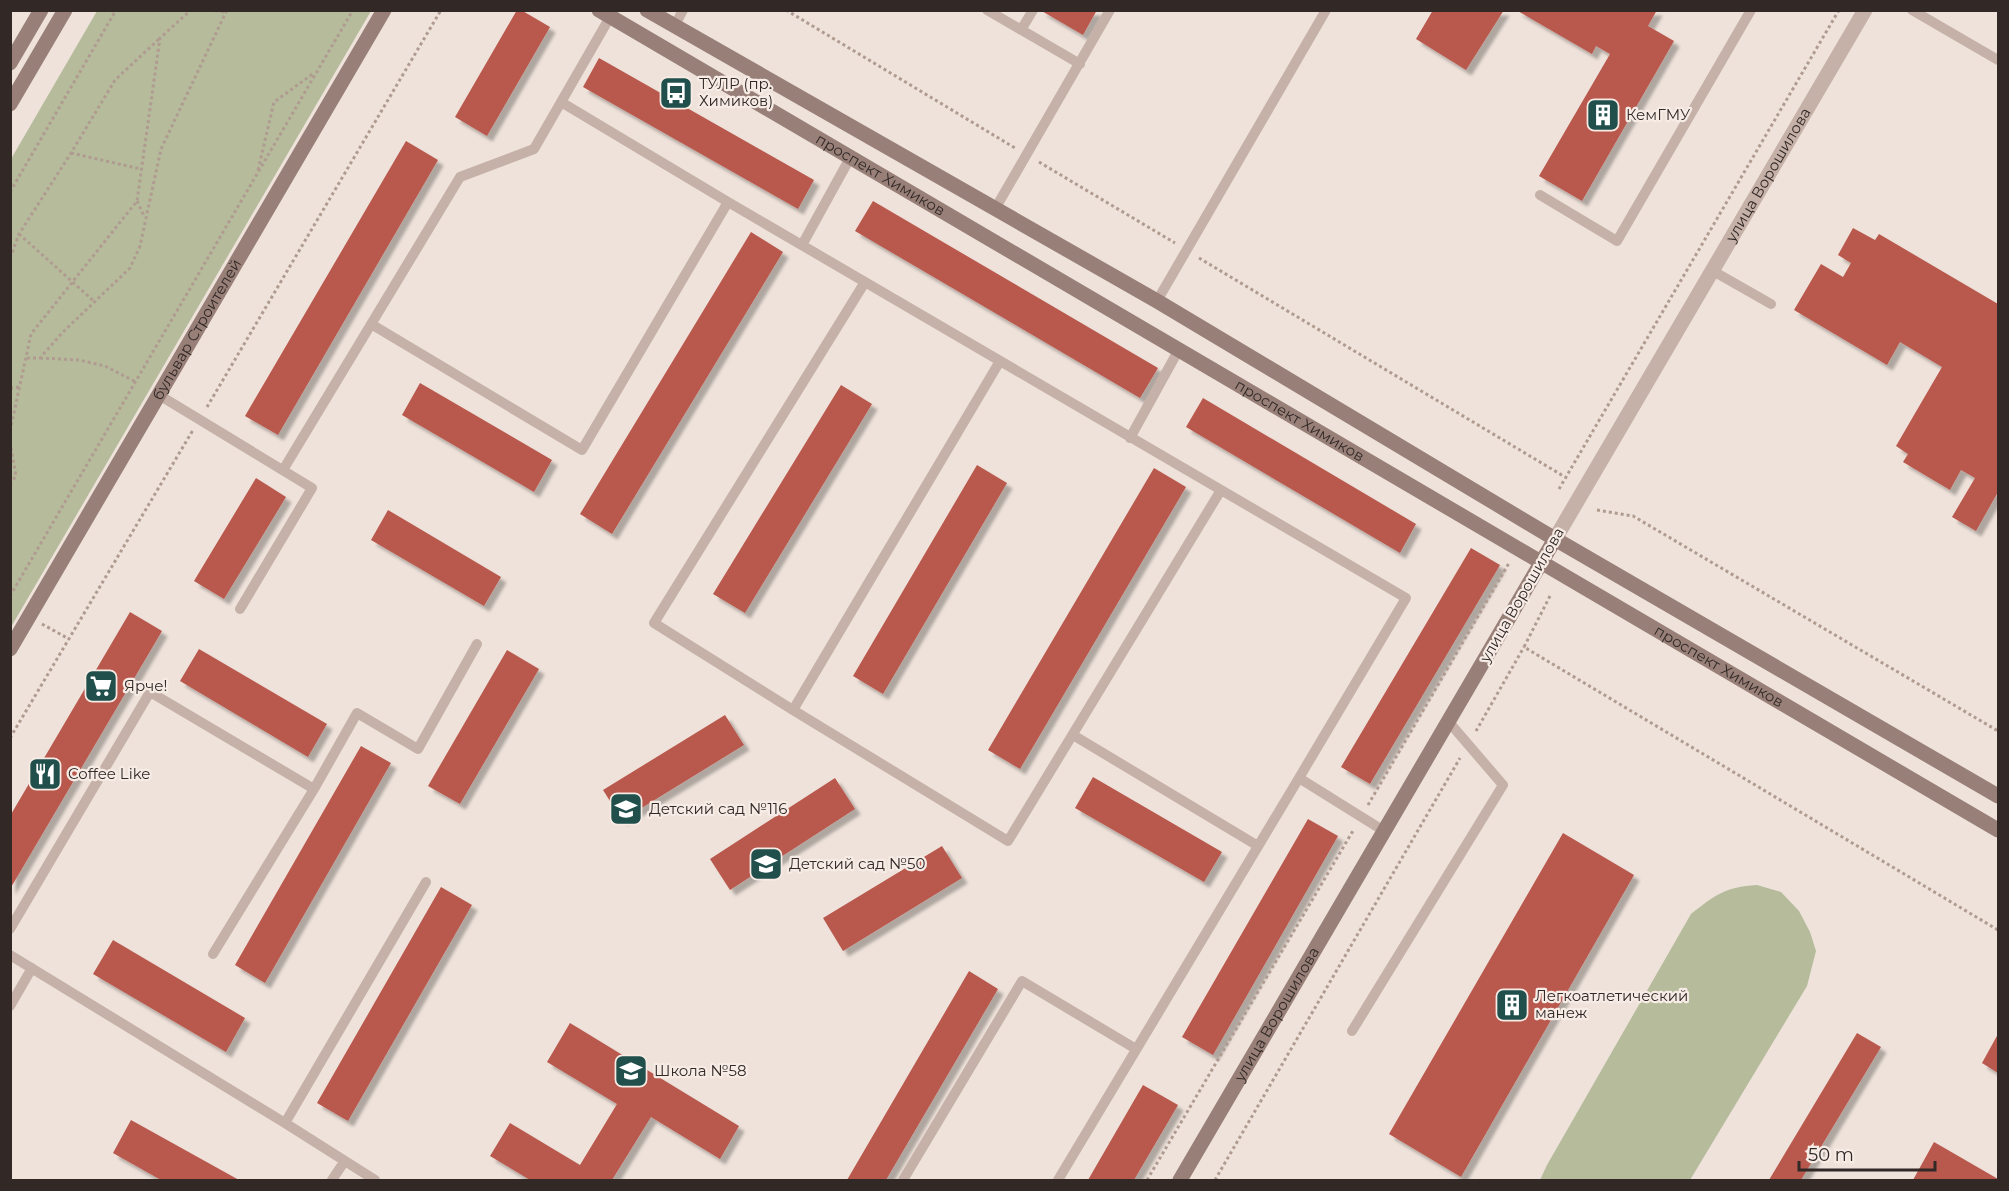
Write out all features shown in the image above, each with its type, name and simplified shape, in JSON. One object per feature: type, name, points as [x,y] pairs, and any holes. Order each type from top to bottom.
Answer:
[{"type":"main road","points":[[10,63],[41,10]]},
{"type":"main road","points":[[10,104],[65,10]]},
{"type":"main road","name":"бульвар Строителей","points":[[10,649],[384,10]]},
{"type":"main road","name":"проспект Химиков","points":[[647,10],[1157,300],[1555,538],[1998,796]]},
{"type":"main road","name":"проспект Химиков","points":[[605,14],[1998,830]]},
{"type":"main road","name":"улица Ворошилова","points":[[1180,1180],[1555,538]]},
{"type":"street","name":"улица Ворошилова","points":[[1555,538],[1865,10]]},
{"type":"lane","points":[[674,27],[683,10]]},
{"type":"lane","points":[[987,10],[1080,64]]},
{"type":"lane","points":[[1021,30],[1033,10]]},
{"type":"lane","points":[[995,209],[1110,10]]},
{"type":"lane","points":[[1157,300],[1326,10]]},
{"type":"lane","points":[[1540,195],[1617,241],[1752,10]]},
{"type":"lane","points":[[1912,10],[1998,60]]},
{"type":"lane","points":[[283,470],[460,177],[534,149],[561,102],[605,14]]},
{"type":"lane","points":[[561,102],[801,245],[1406,598],[1058,1180]]},
{"type":"lane","points":[[801,245],[850,158]]},
{"type":"lane","points":[[371,324],[582,450],[728,202]]},
{"type":"lane","points":[[1713,271],[1771,304]]},
{"type":"lane","points":[[865,282],[654,623],[1008,841],[1221,490]]},
{"type":"lane","points":[[1130,438],[1178,351]]},
{"type":"lane","points":[[792,710],[1000,361]]},
{"type":"lane","points":[[159,395],[312,488],[240,609]]},
{"type":"lane","points":[[213,954],[314,789],[357,713],[418,749],[477,644]]},
{"type":"lane","points":[[10,929],[150,692],[314,789]]},
{"type":"lane","points":[[1352,1031],[1503,785],[1448,721]]},
{"type":"lane","points":[[1072,735],[1258,846]]},
{"type":"lane","points":[[1299,778],[1384,831]]},
{"type":"lane","points":[[285,1123],[426,882]]},
{"type":"lane","points":[[10,955],[375,1180]]},
{"type":"lane","points":[[10,1006],[32,968]]},
{"type":"lane","points":[[903,1180],[1022,981],[1136,1049]]},
{"type":"lane","points":[[332,1180],[344,1162]]},
{"type":"path","points":[[10,192],[116,10]]},
{"type":"path","points":[[10,258],[19,234],[115,80],[191,10]]},
{"type":"path","points":[[40,358],[63,332],[130,268],[140,246],[161,149],[226,11],[209,10]]},
{"type":"path","points":[[11,595],[353,10]]},
{"type":"path","points":[[10,738],[441,10]]},
{"type":"path","points":[[1559,489],[1839,10]]},
{"type":"path","points":[[10,431],[31,334],[137,201],[160,38]]},
{"type":"path","points":[[257,174],[274,102],[318,71]]},
{"type":"path","points":[[71,153],[141,169]]},
{"type":"path","points":[[137,201],[145,218]]},
{"type":"path","points":[[19,234],[95,302]]},
{"type":"path","points":[[26,358],[79,360],[105,366],[136,382]]},
{"type":"path","points":[[10,388],[20,387]]},
{"type":"path","points":[[10,442],[16,476],[10,484]]},
{"type":"path","points":[[1597,510],[1633,516],[1998,731]]},
{"type":"path","points":[[1147,1180],[1509,563]]},
{"type":"path","points":[[1215,1180],[1524,647],[1550,596]]},
{"type":"path","points":[[40,623],[69,639]]},
{"type":"path","points":[[1524,647],[1998,930]]},
{"type":"green space","points":[[97,11],[371,11],[11,627],[11,159]]},
{"type":"green space","points":[[1757,885],[1781,892],[1799,911],[1810,932],[1816,951],[1807,986],[1690,1180],[1540,1180],[1691,914],[1721,893]]},
{"type":"building","points":[[517,10],[521,10],[550,27],[487,136],[455,117]]},
{"type":"building","points":[[1040,10],[1097,10],[1083,35]]},
{"type":"building","points":[[1433,10],[1504,10],[1466,70],[1416,39]]},
{"type":"building","name":"КемГМУ","points":[[1516,10],[1657,10],[1648,26],[1674,41],[1582,201],[1539,176],[1610,54],[1596,46],[1592,54]]},
{"type":"building","points":[[599,58],[814,180],[798,209],[583,87]]},
{"type":"building","points":[[406,141],[438,160],[278,435],[245,416]]},
{"type":"building","points":[[873,201],[1158,368],[1140,398],[855,231]]},
{"type":"building","points":[[1853,228],[1875,240],[1879,234],[1998,304],[1998,492],[1976,531],[1952,517],[1975,478],[1961,470],[1950,490],[1903,462],[1908,454],[1896,446],[1942,367],[1900,342],[1887,365],[1794,310],[1821,264],[1843,277],[1851,263],[1838,255]]},
{"type":"building","points":[[751,232],[783,252],[612,534],[580,514]]},
{"type":"building","points":[[420,383],[552,460],[534,492],[402,415]]},
{"type":"building","points":[[841,385],[872,404],[745,613],[713,594]]},
{"type":"building","points":[[1203,398],[1416,524],[1400,553],[1186,427]]},
{"type":"building","points":[[977,465],[1007,483],[883,694],[853,676]]},
{"type":"building","points":[[1154,468],[1186,487],[1020,769],[988,750]]},
{"type":"building","points":[[256,478],[286,497],[224,599],[194,581]]},
{"type":"building","points":[[388,510],[501,577],[484,606],[371,540]]},
{"type":"building","points":[[1471,548],[1500,565],[1370,784],[1341,767]]},
{"type":"building","points":[[130,612],[162,631],[10,889],[10,816]]},
{"type":"building","points":[[199,649],[327,724],[308,757],[180,681]]},
{"type":"building","points":[[507,650],[539,669],[460,804],[428,786]]},
{"type":"building","points":[[725,715],[744,745],[622,820],[603,790]]},
{"type":"building","points":[[361,746],[391,763],[265,983],[235,965]]},
{"type":"building","points":[[1093,777],[1222,852],[1204,882],[1075,808]]},
{"type":"building","points":[[835,778],[855,809],[730,890],[710,859]]},
{"type":"building","points":[[1308,819],[1338,836],[1213,1055],[1182,1037]]},
{"type":"building","name":"Легкоатлетический манеж","points":[[1563,833],[1634,875],[1461,1177],[1389,1134]]},
{"type":"building","points":[[942,846],[962,878],[843,951],[823,918]]},
{"type":"building","points":[[441,887],[472,905],[348,1121],[317,1103]]},
{"type":"building","points":[[113,940],[245,1018],[226,1052],[93,974]]},
{"type":"building","points":[[969,971],[998,989],[886,1180],[847,1180]]},
{"type":"building","points":[[570,1023],[739,1126],[720,1159],[651,1117],[612,1180],[530,1180],[490,1156],[510,1123],[580,1165],[617,1104],[547,1062]]},
{"type":"building","points":[[1857,1033],[1881,1047],[1801,1180],[1769,1180]]},
{"type":"building","points":[[1998,1034],[1998,1073],[1982,1063]]},
{"type":"building","points":[[1143,1085],[1178,1105],[1134,1180],[1088,1180]]},
{"type":"building","points":[[131,1120],[239,1180],[161,1180],[113,1153]]},
{"type":"building","points":[[1934,1142],[1998,1179],[1998,1180],[1913,1180]]},
{"type":"place","name":"ТУЛР (пр. Химиков)","points":[[676,93]]},
{"type":"place","name":"КемГМУ","points":[[1603,115]]},
{"type":"place","name":"Ярче!","points":[[101,686]]},
{"type":"place","name":"Coffee Like","points":[[45,774]]},
{"type":"place","name":"Детский сад №116","points":[[626,809]]},
{"type":"place","name":"Детский сад №50","points":[[766,864]]},
{"type":"place","name":"Легкоатлетический манеж","points":[[1512,1005]]},
{"type":"place","name":"Школа №58","points":[[631,1071]]}]
